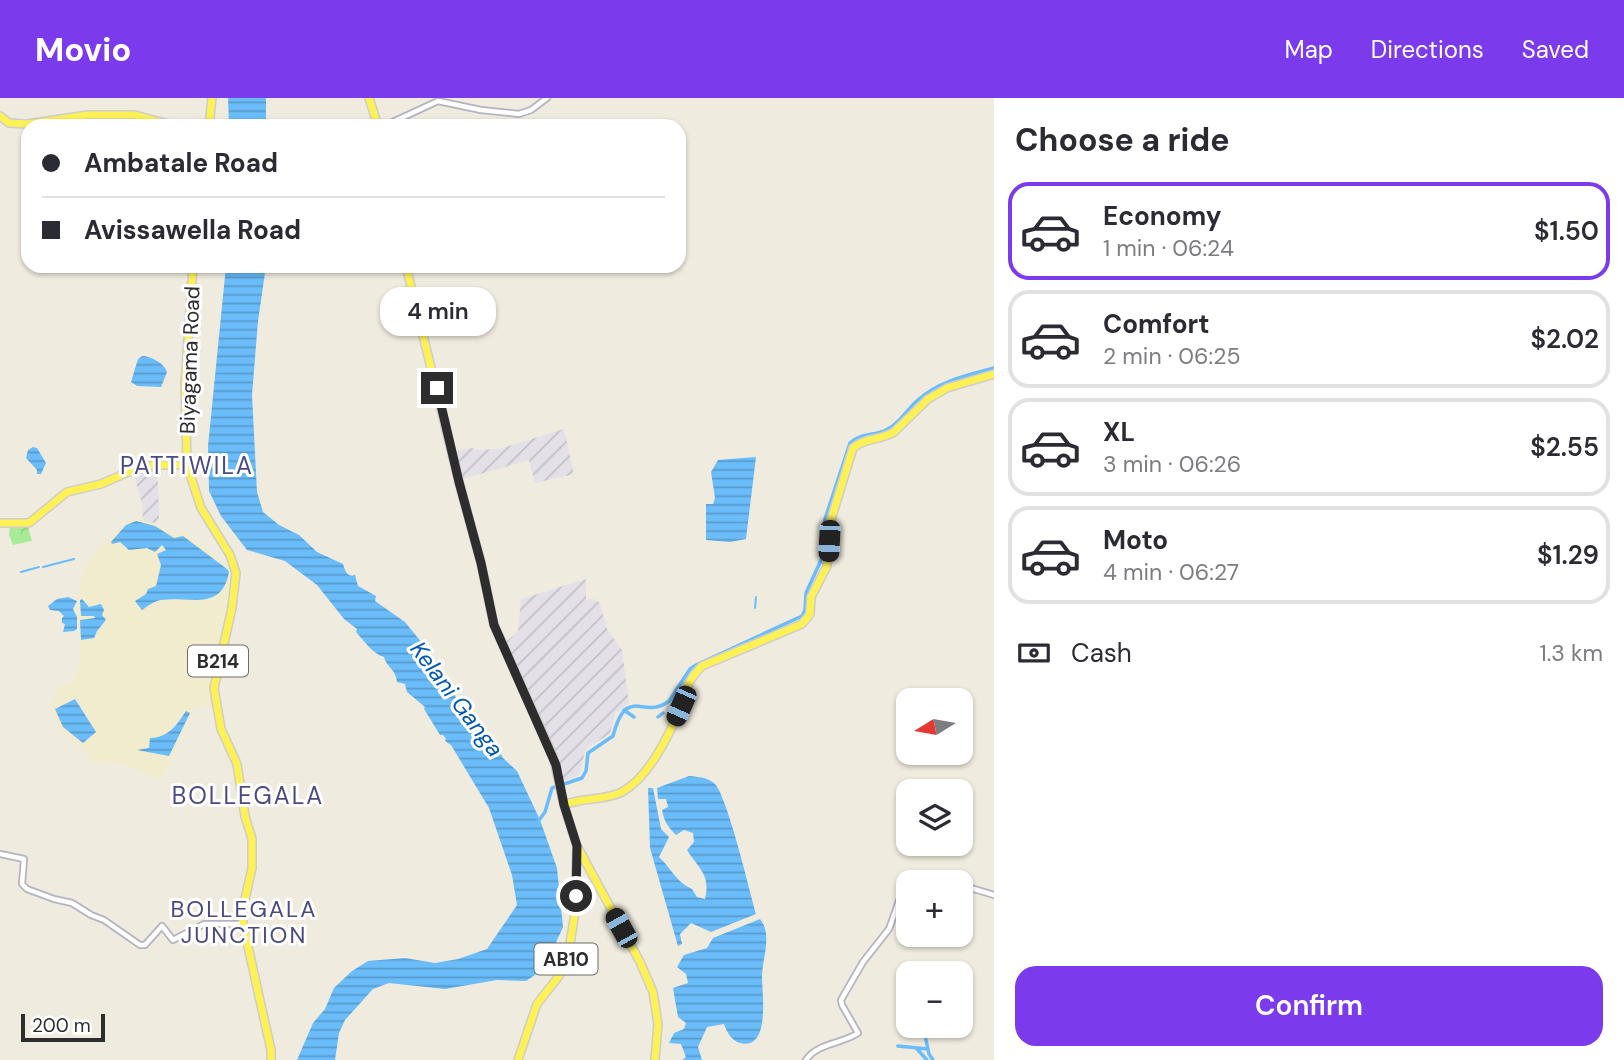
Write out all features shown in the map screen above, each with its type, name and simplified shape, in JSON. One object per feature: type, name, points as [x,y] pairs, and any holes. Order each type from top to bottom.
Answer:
[{"type":"main road","points":[[210,119],[212,98]]},
{"type":"main road","points":[[369,98],[376,119]]},
{"type":"main road","points":[[61,119],[88,115],[135,115],[150,119]]},
{"type":"main road","points":[[0,116],[9,123],[21,124]]},
{"type":"main road","name":"Biyagama Road","points":[[193,273],[186,384],[187,465],[201,508],[230,555],[236,573],[232,608],[214,688],[221,729],[237,764],[251,839],[252,868],[243,908],[243,924],[271,1060]]},
{"type":"main road","name":"AB10","points":[[408,273],[481,563],[494,625],[549,744],[577,846],[575,913],[569,950],[559,976],[537,1004],[518,1060]]},
{"type":"main road","points":[[564,805],[614,795],[639,781],[669,733],[690,678],[702,667],[802,624],[807,619],[811,597],[827,566],[830,523],[853,448],[858,443],[888,436],[928,399],[947,388],[994,374]]},
{"type":"main road","points":[[0,523],[29,523],[67,492],[101,484],[126,473],[153,465],[187,465]]},
{"type":"main road","points":[[577,846],[640,962],[653,992],[658,1024],[655,1060]]},
{"type":"street","points":[[400,119],[441,100],[481,110],[523,113],[547,98]]},
{"type":"street","points":[[0,854],[23,857],[22,884],[27,889],[54,900],[72,903],[104,920],[140,945],[145,945],[162,926],[173,940],[204,924],[243,924]]},
{"type":"street","points":[[973,889],[994,895]]},
{"type":"street","points":[[806,1060],[811,1052],[818,1048],[836,1044],[859,1033],[841,1000],[863,962],[888,929],[896,908]]},
{"type":"shaded area","points":[[564,429],[574,474],[535,483],[529,460],[462,479],[454,451],[472,448],[499,449]]},
{"type":"shaded area","points":[[153,469],[158,483],[159,518],[155,523],[143,520],[142,503],[134,475]]},
{"type":"shaded area","points":[[136,518],[173,534],[185,532],[234,571],[235,581],[220,649],[216,705],[195,707],[163,776],[153,777],[119,763],[90,762],[86,752],[60,730],[50,707],[59,686],[72,684],[81,661],[77,610],[82,572],[95,553],[124,524]]},
{"type":"shaded area","points":[[586,579],[586,600],[593,599],[600,603],[607,629],[622,650],[629,704],[615,713],[610,734],[588,747],[579,775],[562,782],[551,743],[504,643],[518,632],[521,599]]},
{"type":"green space","points":[[10,527],[28,527],[32,541],[13,545],[9,535]]},
{"type":"water","points":[[228,98],[266,98],[266,119],[229,119]]},
{"type":"water","name":"Kelani Ganga","points":[[225,273],[265,273],[252,395],[257,492],[263,512],[279,525],[299,535],[317,552],[343,564],[348,574],[355,575],[358,586],[376,596],[375,601],[405,622],[435,659],[434,665],[440,669],[450,691],[462,700],[470,724],[477,725],[484,743],[499,750],[503,758],[517,771],[540,820],[557,868],[563,927],[550,956],[539,966],[535,975],[526,981],[497,980],[445,989],[389,983],[373,989],[345,1020],[339,1033],[335,1060],[297,1060],[313,1023],[325,1009],[334,988],[352,971],[368,961],[405,958],[435,963],[458,959],[487,949],[517,905],[512,875],[489,808],[451,745],[440,735],[425,707],[407,692],[405,684],[397,682],[384,657],[369,647],[356,632],[357,629],[344,619],[317,585],[285,561],[247,550],[221,516],[209,491],[208,446]]},
{"type":"water","points":[[142,356],[157,361],[167,372],[161,387],[137,386],[131,382],[138,359]]},
{"type":"water","points":[[37,448],[46,463],[41,474],[37,474],[37,470],[26,458],[28,450]]},
{"type":"water","points":[[756,457],[746,539],[730,542],[706,540],[706,504],[713,504],[715,498],[711,472],[718,460]]},
{"type":"water","points":[[136,521],[155,526],[174,538],[183,536],[227,569],[229,572],[225,585],[219,593],[203,600],[158,601],[142,610],[135,601],[146,594],[148,589],[156,586],[161,565],[157,554],[166,550],[162,545],[155,552],[147,548],[129,550],[120,542],[112,544],[126,525]]},
{"type":"water","points":[[68,597],[77,601],[73,609],[77,617],[77,629],[63,632],[64,616],[59,611],[50,610],[48,606],[57,599]]},
{"type":"water","points":[[82,599],[89,607],[101,604],[104,610],[102,615],[106,620],[94,638],[81,640],[80,620],[95,618],[81,616]]},
{"type":"water","points":[[75,699],[96,732],[83,743],[63,727],[55,709]]},
{"type":"water","points":[[186,711],[190,713],[169,756],[137,750],[149,748],[150,738],[167,733]]},
{"type":"water","points":[[689,776],[709,780],[720,793],[732,825],[756,914],[711,932],[691,923],[680,934],[682,944],[678,946],[650,848],[648,788],[653,788],[661,829],[669,837],[659,857],[697,897],[705,899],[705,877],[687,850],[694,842],[693,833],[684,830],[676,835],[663,814],[662,810],[668,807],[666,799],[658,799],[657,788]]},
{"type":"water","points":[[760,919],[764,925],[766,939],[762,977],[763,1019],[757,1038],[750,1043],[740,1043],[734,1040],[724,1024],[707,1027],[698,1047],[702,1060],[682,1060],[686,1057],[681,1044],[669,1043],[674,1033],[684,1029],[686,1023],[678,1017],[673,988],[688,983],[686,974],[677,967],[684,955],[707,948],[713,938]]},
{"type":"waterway","points":[[537,823],[545,812],[552,788],[582,778],[586,771],[588,753],[613,736],[624,711],[636,706],[660,706],[669,701],[690,669],[696,665],[802,616],[806,593],[822,558],[825,519],[850,443],[891,428],[918,400],[935,388],[994,368]]},
{"type":"waterway","points":[[43,567],[74,559]]},
{"type":"waterway","points":[[21,572],[39,567]]},
{"type":"waterway","points":[[755,608],[756,597]]},
{"type":"waterway","points":[[624,710],[634,717]]},
{"type":"waterway","points":[[658,717],[663,713]]},
{"type":"waterway","points":[[926,1038],[933,1060]]},
{"type":"waterway","points":[[898,1046],[928,1049]]},
{"type":"waterway","points":[[917,1049],[927,1060]]},
{"type":"district","name":"PATTIWILA","points":[[187,465]]},
{"type":"district","name":"BOLLEGALA","points":[[248,795]]},
{"type":"district","name":"BOLLEGALA JUNCTION","points":[[244,922]]},
{"type":"route","points":[[437,388],[494,625],[556,765],[564,805],[577,846],[576,896]]}]
